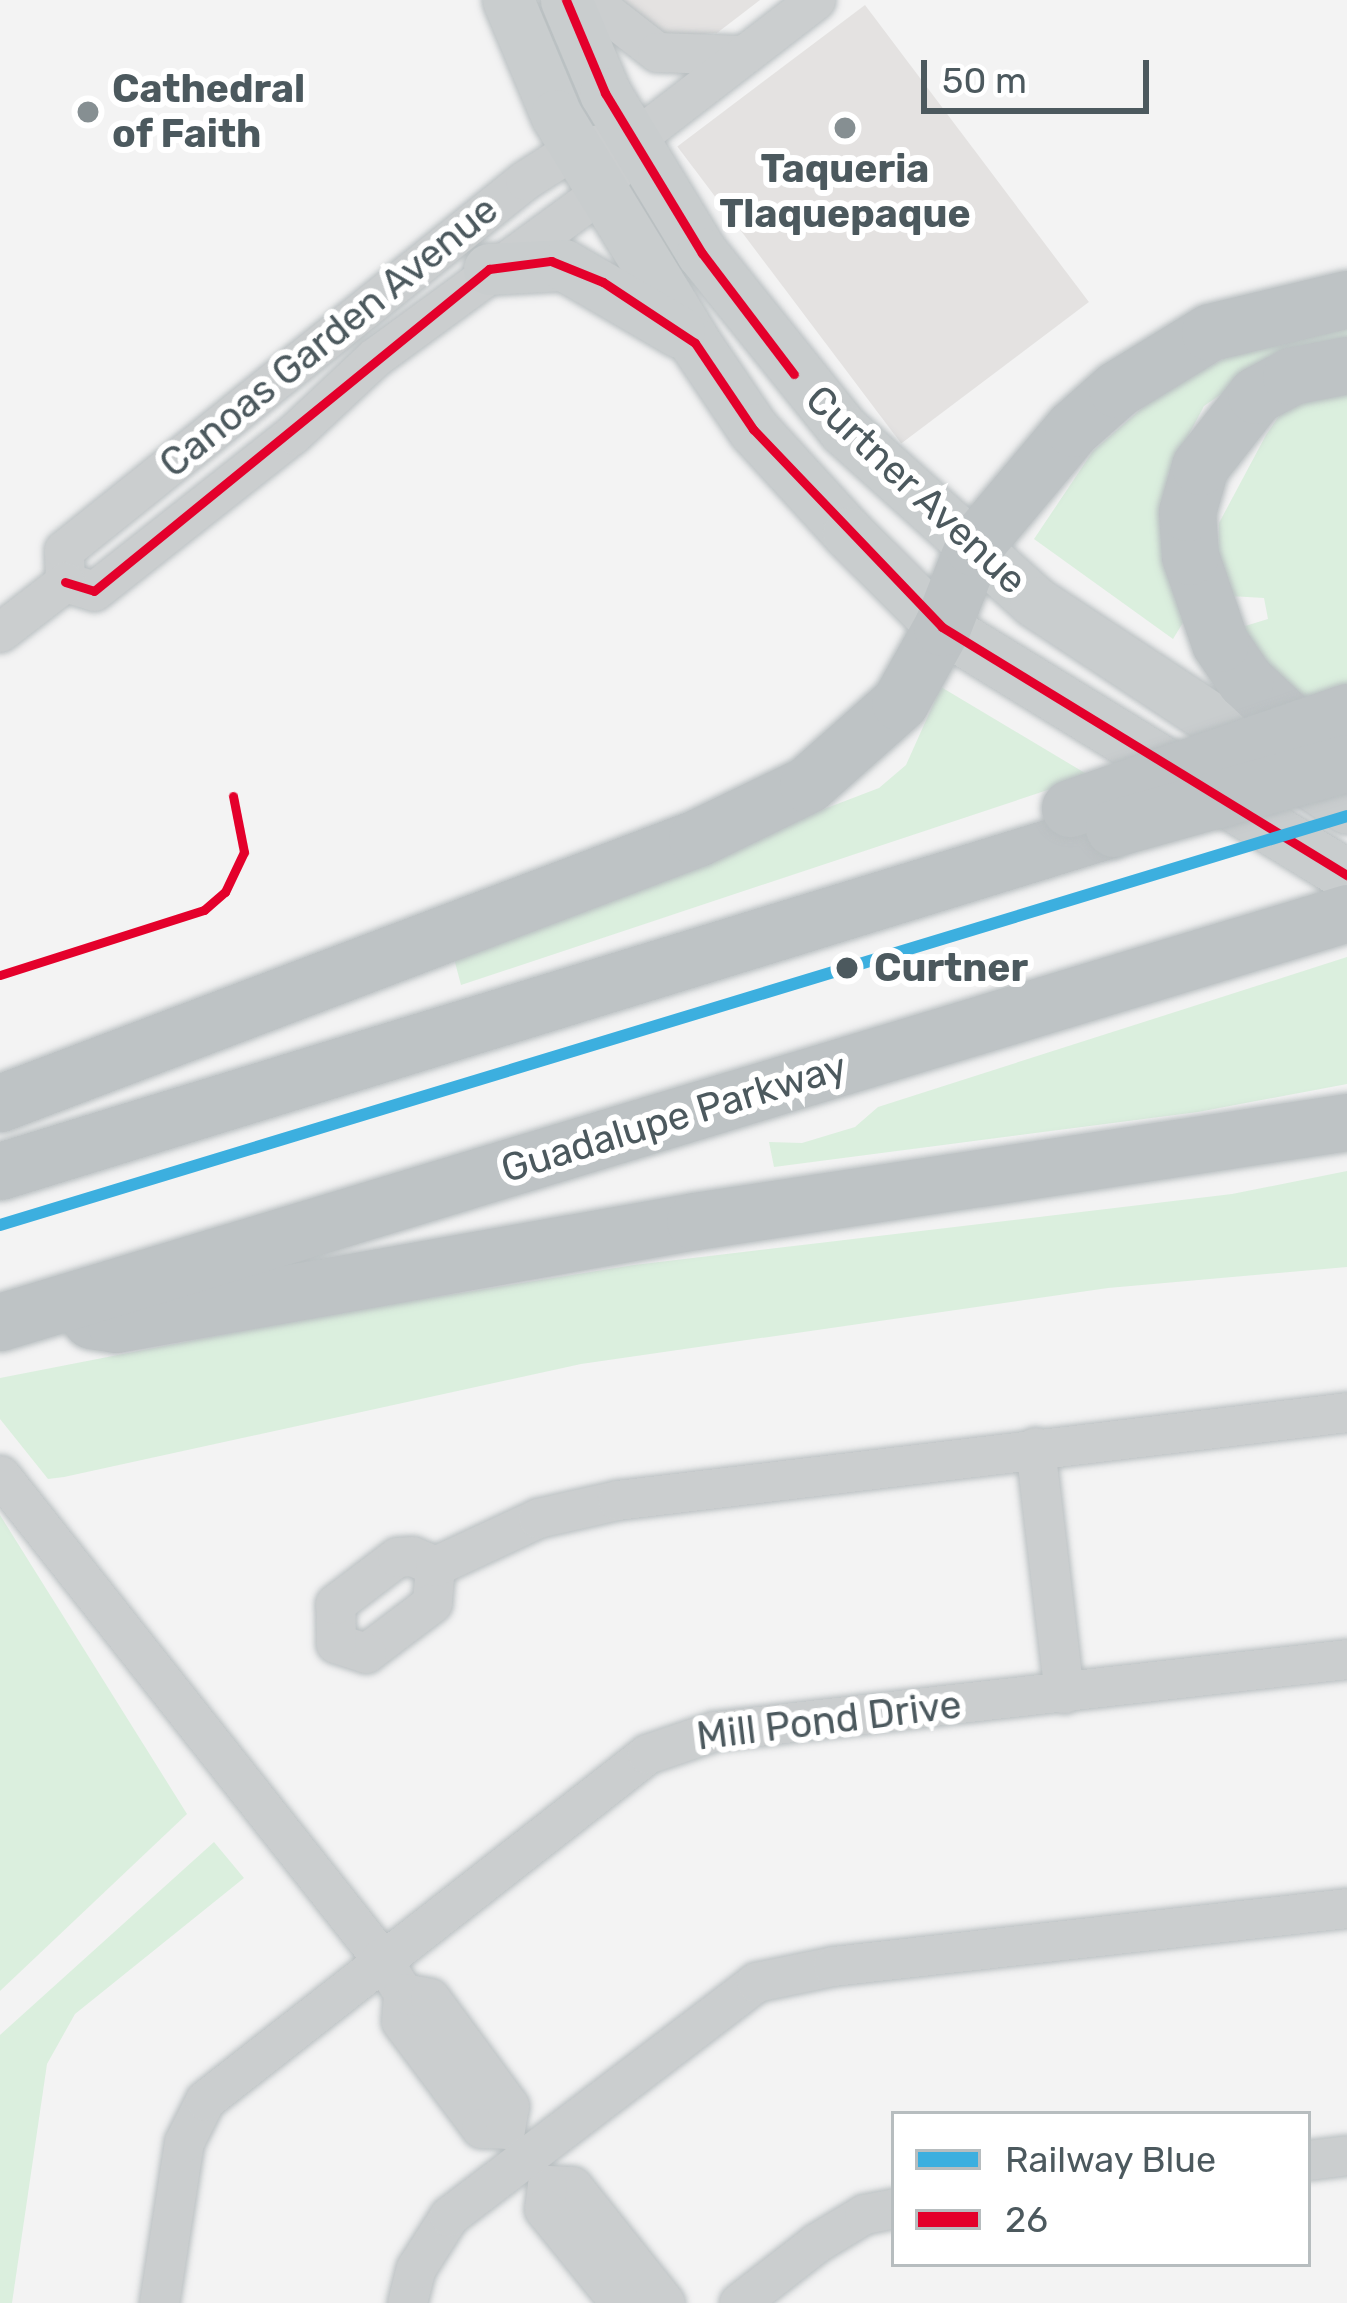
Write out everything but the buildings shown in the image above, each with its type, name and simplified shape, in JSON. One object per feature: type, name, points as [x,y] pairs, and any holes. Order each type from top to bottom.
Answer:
[{"type":"highway","points":[[0,1102],[697,838],[808,784],[876,732],[943,627],[973,547],[1073,428],[1164,356],[1261,314],[1347,299]]},
{"type":"highway","points":[[1347,364],[1291,376],[1256,395],[1200,466],[1187,512],[1196,578],[1220,643],[1278,715],[1347,774]]},
{"type":"highway","points":[[0,1172],[1012,856],[1087,819],[1347,712]]},
{"type":"highway","points":[[1087,819],[1347,763]]},
{"type":"highway","name":"Guadalupe Parkway","points":[[20,1317],[1347,913]]},
{"type":"highway","points":[[20,1317],[116,1324],[695,1221],[1347,1122]]},
{"type":"main road","name":"Curtner Avenue","points":[[508,0],[575,148],[753,429],[943,627],[1347,875]]},
{"type":"main road","name":"Curtner Avenue","points":[[566,0],[604,93],[636,138],[702,253],[791,371],[973,547],[1096,646],[1347,808]]},
{"type":"main road","points":[[489,269],[564,265],[695,343]]},
{"type":"street","points":[[590,0],[657,52],[743,56]]},
{"type":"street","name":"Canoas Garden Avenue","points":[[65,582],[94,590],[489,269],[601,192],[636,138],[815,0]]},
{"type":"street","name":"Canoas Garden Avenue","points":[[65,582],[64,550],[575,148],[636,138]]},
{"type":"street","name":"Canoas Garden Avenue","points":[[0,632],[65,582]]},
{"type":"street","points":[[435,1566],[432,1604],[377,1647],[366,1653],[325,1652],[335,1604],[397,1557],[435,1566],[538,1518],[617,1500],[1347,1412]]},
{"type":"street","points":[[1035,1447],[1064,1693]]},
{"type":"street","points":[[0,1475],[403,1993],[430,1998],[509,2106],[544,2209],[620,2303]]},
{"type":"street","name":"Mill Pond Drive","points":[[159,2303],[194,2116],[225,2078],[647,1754],[682,1737],[1347,1659]]},
{"type":"street","points":[[407,2303],[416,2268],[449,2216],[756,1982],[833,1966],[1347,1908]]},
{"type":"street","points":[[1311,2160],[1347,2156]]},
{"type":"street","points":[[526,2157],[572,2186],[665,2303]]},
{"type":"street","points":[[739,2303],[816,2242],[864,2215],[891,2209]]},
{"type":"shaded area","points":[[622,0],[760,0],[717,33],[664,37]]},
{"type":"shaded area","points":[[865,5],[1089,302],[901,444],[677,146]]},
{"type":"green space","points":[[1347,321],[1347,347],[1259,368],[1204,406],[1168,474],[1163,547],[1184,621],[1173,639],[1034,539],[1093,451],[1156,396],[1234,353]]},
{"type":"green space","points":[[1317,394],[1347,394],[1347,687],[1314,701],[1293,697],[1270,673],[1242,627],[1268,619],[1264,598],[1230,596],[1218,560],[1219,523],[1266,435],[1279,416]]},
{"type":"green space","points":[[941,687],[1090,776],[461,985],[452,951],[879,788],[906,765]]},
{"type":"green space","points":[[1347,957],[1347,1084],[1198,1112],[774,1167],[769,1142],[802,1143],[855,1127],[878,1107]]},
{"type":"green space","points":[[1347,1171],[1347,1267],[1108,1288],[581,1364],[48,1479],[0,1419],[0,1378],[323,1315],[634,1265],[1232,1194]]},
{"type":"green space","points":[[0,1515],[187,1814],[0,1991]]},
{"type":"green space","points":[[214,1842],[244,1878],[75,2014],[47,2064],[12,2303],[0,2303],[0,2035]]},
{"type":"rail line","name":"Blue","points":[[0,1225],[1347,816]]},
{"type":"transit line","name":"26","points":[[566,0],[605,93],[702,253],[794,374]]},
{"type":"transit line","name":"26","points":[[65,582],[94,591],[489,269],[551,261],[603,282],[695,343],[753,429],[942,627],[1347,875]]},
{"type":"transit line","name":"26","points":[[0,975],[204,910],[225,892],[244,852],[233,796]]},
{"type":"place","name":"Cathedral of Faith","points":[[88,112]]},
{"type":"place","name":"Taqueria Tlaquepaque","points":[[845,128]]},
{"type":"place","name":"Curtner","points":[[847,968]]}]
